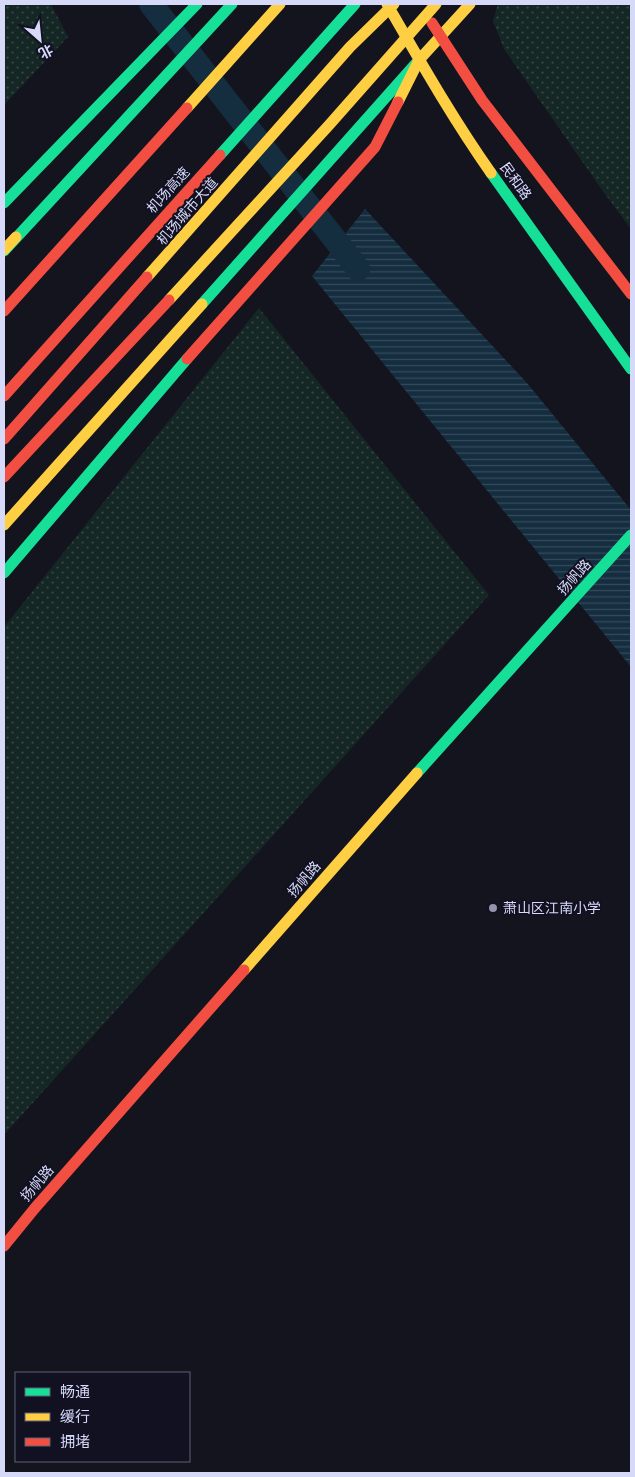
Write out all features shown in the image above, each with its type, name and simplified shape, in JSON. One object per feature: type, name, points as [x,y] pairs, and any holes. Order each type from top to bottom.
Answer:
[{"type":"main road","points":[[4,203],[197,4]]},
{"type":"main road","points":[[4,250],[86,164],[232,4]]},
{"type":"main road","points":[[4,312],[280,4]]},
{"type":"main road","name":"机场高速","points":[[4,396],[355,4]]},
{"type":"main road","name":"民和路","points":[[420,4],[482,100],[631,294]]},
{"type":"main road","points":[[4,477],[361,90],[436,4]]},
{"type":"main road","points":[[4,525],[470,4]]},
{"type":"main road","name":"民和路","points":[[390,5],[419,60],[477,153],[631,369]]},
{"type":"main road","name":"机场城市大道","points":[[4,439],[350,47],[390,5]]},
{"type":"main road","points":[[4,573],[216,325],[375,147],[419,60]]},
{"type":"main road","name":"扬帆路","points":[[4,1246],[35,1208],[404,787],[631,535]]},
{"type":"green space","points":[[4,4],[51,4],[68,37],[4,105]]},
{"type":"green space","points":[[498,4],[631,4],[631,229],[504,49],[493,21]]},
{"type":"green space","points":[[259,308],[489,595],[4,1135],[4,627]]},
{"type":"water","points":[[365,209],[527,383],[631,510],[631,667],[312,276]]},
{"type":"waterway","points":[[151,4],[358,269]]},
{"type":"traffic: fast","points":[[4,203],[197,4]]},
{"type":"traffic: fast","points":[[4,251],[232,4]]},
{"type":"traffic: fast","points":[[220,155],[355,4]]},
{"type":"traffic: fast","points":[[202,304],[419,60]]},
{"type":"traffic: fast","points":[[491,173],[631,369]]},
{"type":"traffic: fast","points":[[4,573],[187,359]]},
{"type":"traffic: fast","points":[[417,773],[631,535]]},
{"type":"traffic: slow","points":[[187,108],[280,4]]},
{"type":"traffic: slow","points":[[387,4],[450,111],[491,173]]},
{"type":"traffic: slow","points":[[147,277],[350,47],[394,4]]},
{"type":"traffic: slow","points":[[169,300],[330,124],[436,4]]},
{"type":"traffic: slow","points":[[398,102],[419,60],[470,4]]},
{"type":"traffic: slow","points":[[4,250],[16,237]]},
{"type":"traffic: slow","points":[[4,525],[202,304]]},
{"type":"traffic: slow","points":[[244,970],[417,773]]},
{"type":"traffic: jam","points":[[432,23],[482,100],[631,294]]},
{"type":"traffic: jam","points":[[187,359],[375,147],[398,102]]},
{"type":"traffic: jam","points":[[4,311],[187,108]]},
{"type":"traffic: jam","points":[[4,396],[220,155]]},
{"type":"traffic: jam","points":[[4,439],[147,277]]},
{"type":"traffic: jam","points":[[4,477],[169,300]]},
{"type":"traffic: jam","points":[[4,1246],[35,1208],[244,970]]},
{"type":"place","name":"萧山区江南小学","points":[[493,908]]}]
